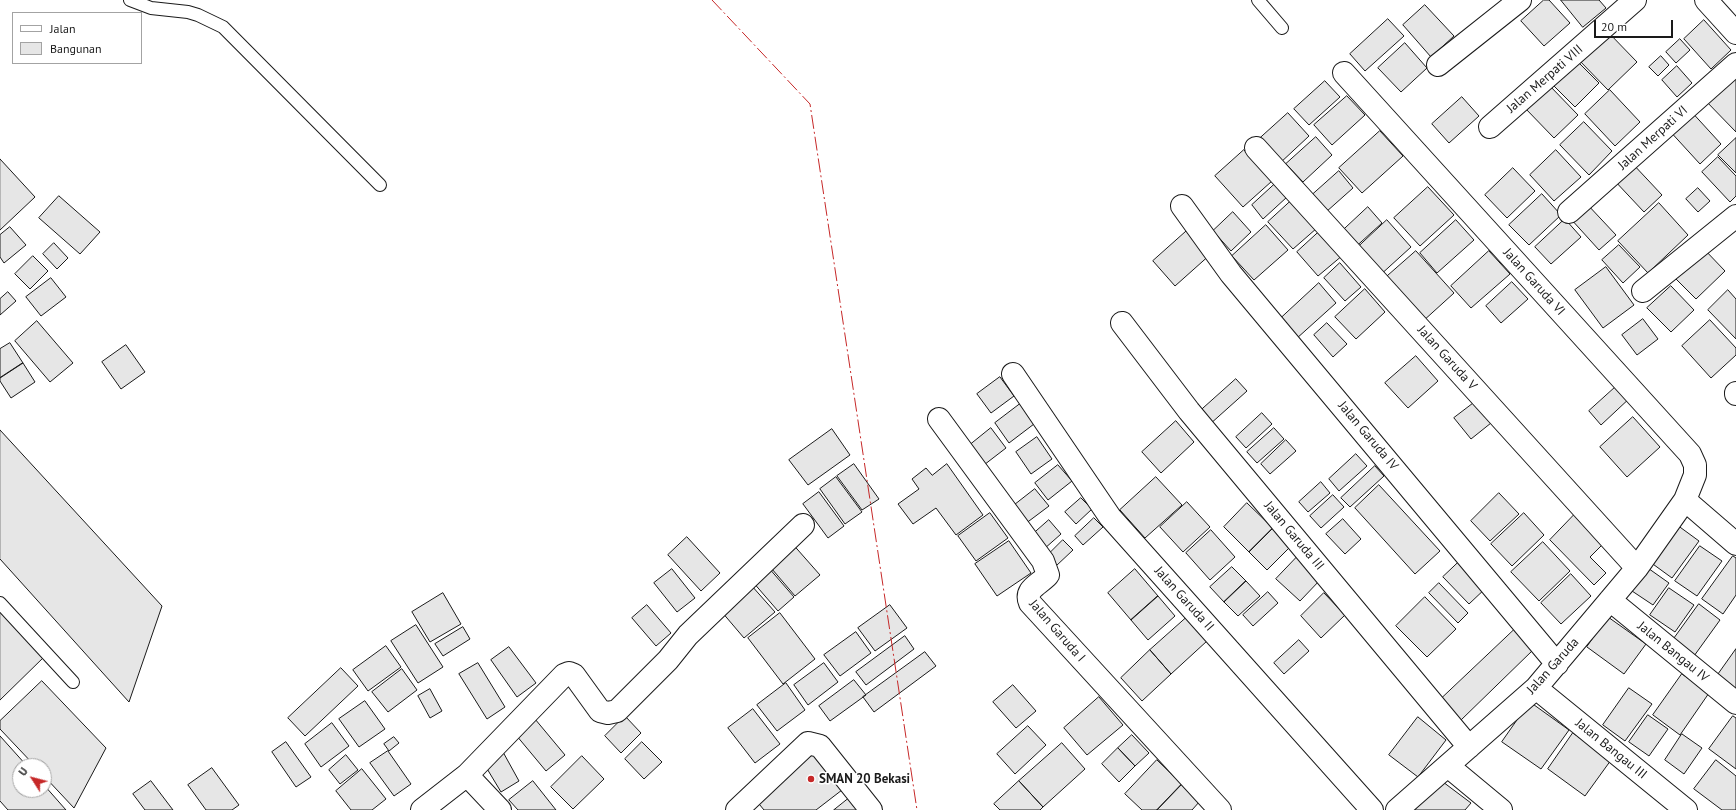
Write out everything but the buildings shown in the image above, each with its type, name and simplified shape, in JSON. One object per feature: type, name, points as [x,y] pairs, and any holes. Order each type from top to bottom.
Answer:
[{"type":"street","points":[[1438,65],[1520,0]]},
{"type":"street","name":"Jalan Merpati VIII","points":[[1490,127],[1635,0]]},
{"type":"street","points":[[1706,0],[1736,33]]},
{"type":"street","name":"Jalan Merpati VI","points":[[1569,212],[1736,64]]},
{"type":"street","name":"Jalan Garuda VI","points":[[1344,73],[1690,454],[1696,465],[1695,475],[1685,500]]},
{"type":"street","name":"Jalan Garuda V","points":[[1256,148],[1637,568]]},
{"type":"street","name":"Jalan Garuda IV","points":[[1182,206],[1231,274],[1558,664]]},
{"type":"street","points":[[1643,290],[1736,216]]},
{"type":"street","name":"Jalan Garuda III","points":[[1122,323],[1189,411],[1469,747]]},
{"type":"street","name":"Jalan Garuda II","points":[[1013,374],[1110,518],[1372,810]]},
{"type":"street","name":"Jalan Garuda I","points":[[939,419],[1043,561],[1048,575],[1029,591],[1027,597],[1030,604],[1220,810]]},
{"type":"street","points":[[1685,500],[1736,544]]},
{"type":"street","name":"Jalan Garuda","points":[[1397,810],[1536,688],[1558,664],[1637,568],[1685,500]]},
{"type":"street","points":[[422,810],[467,775],[564,675],[569,673],[574,675],[600,711],[608,713],[617,711],[668,660],[688,635],[803,525]]},
{"type":"street","name":"Jalan Bangau IV","points":[[1610,600],[1736,703]]},
{"type":"street","name":"Jalan Bangau III","points":[[1536,688],[1686,810]]},
{"type":"street","points":[[737,810],[808,743],[820,746],[871,810]]},
{"type":"street","points":[[1448,766],[1501,810]]},
{"type":"street","points":[[467,775],[500,810]]},
{"type":"lane","points":[[130,0],[151,8],[198,15],[223,27],[380,185]]},
{"type":"lane","points":[[1258,0],[1282,28]]},
{"type":"lane","points":[[0,603],[73,682]]},
{"type":"power","points":[[712,0],[810,104],[917,810]]},
{"type":"place","name":"SMAN 20 Bekasi","points":[[811,779]]}]
